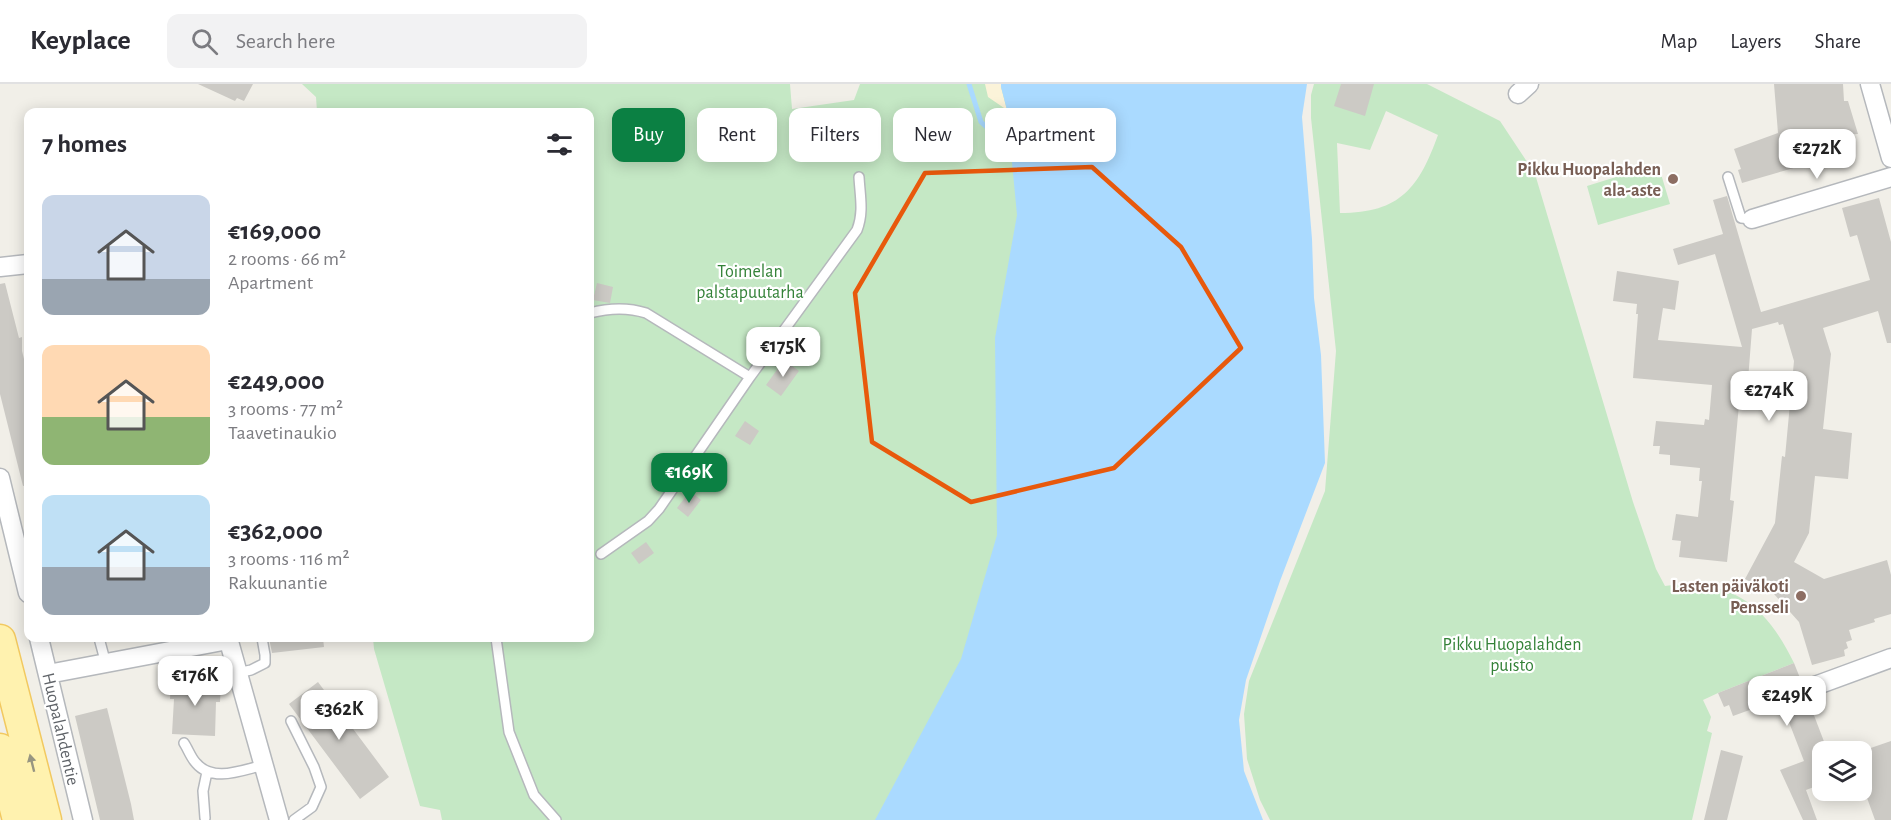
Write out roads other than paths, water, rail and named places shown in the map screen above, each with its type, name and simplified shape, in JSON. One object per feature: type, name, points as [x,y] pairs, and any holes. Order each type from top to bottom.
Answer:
[{"type":"main road","name":"Huopalahdentie","points":[[0,640],[46,820]]},
{"type":"main road","points":[[0,749],[18,820]]},
{"type":"street","points":[[1870,84],[1891,158]]},
{"type":"street","points":[[1752,219],[1891,177]]},
{"type":"street","points":[[0,267],[24,264]]},
{"type":"street","points":[[0,478],[24,577]]},
{"type":"street","name":"Huopalahdentie","points":[[40,642],[83,820]]},
{"type":"street","points":[[48,674],[213,642]]},
{"type":"street","points":[[229,642],[279,820]]},
{"type":"street","points":[[1812,687],[1891,658]]},
{"type":"lane","points":[[601,554],[648,521],[659,509],[750,377],[857,230],[862,210],[859,177]]},
{"type":"lane","points":[[1728,177],[1741,218],[1752,219]]},
{"type":"lane","points":[[594,312],[614,308],[646,313],[750,377]]},
{"type":"lane","points":[[100,642],[106,664]]},
{"type":"lane","points":[[237,673],[265,663],[262,642]]},
{"type":"lane","points":[[497,642],[509,732],[534,795],[556,820]]},
{"type":"lane","points":[[291,721],[314,767],[321,787],[312,807],[294,820]]},
{"type":"lane","points":[[184,743],[197,764],[207,772],[222,775],[264,765]]},
{"type":"lane","points":[[205,818],[203,791],[207,772]]},
{"type":"water","points":[[1001,84],[1307,84],[1302,117],[1312,239],[1314,298],[1321,355],[1325,463],[1280,581],[1246,680],[1239,720],[1244,771],[1263,820],[875,820],[961,659],[997,535],[995,338],[1017,215],[1012,162],[1116,162],[1116,108],[1006,108]]},
{"type":"waterway","points":[[969,84],[981,122],[985,126]]},
{"type":"place","name":"Pikku Huopalahden ala-aste","points":[[1673,179]]},
{"type":"place","name":"Lasten päiväkoti Pensseli","points":[[1801,596]]},
{"type":"park label","name":"Toimelan palstapuutarha","points":[[750,282]]},
{"type":"park label","name":"Pikku Huopalahden puisto","points":[[1512,654]]}]
